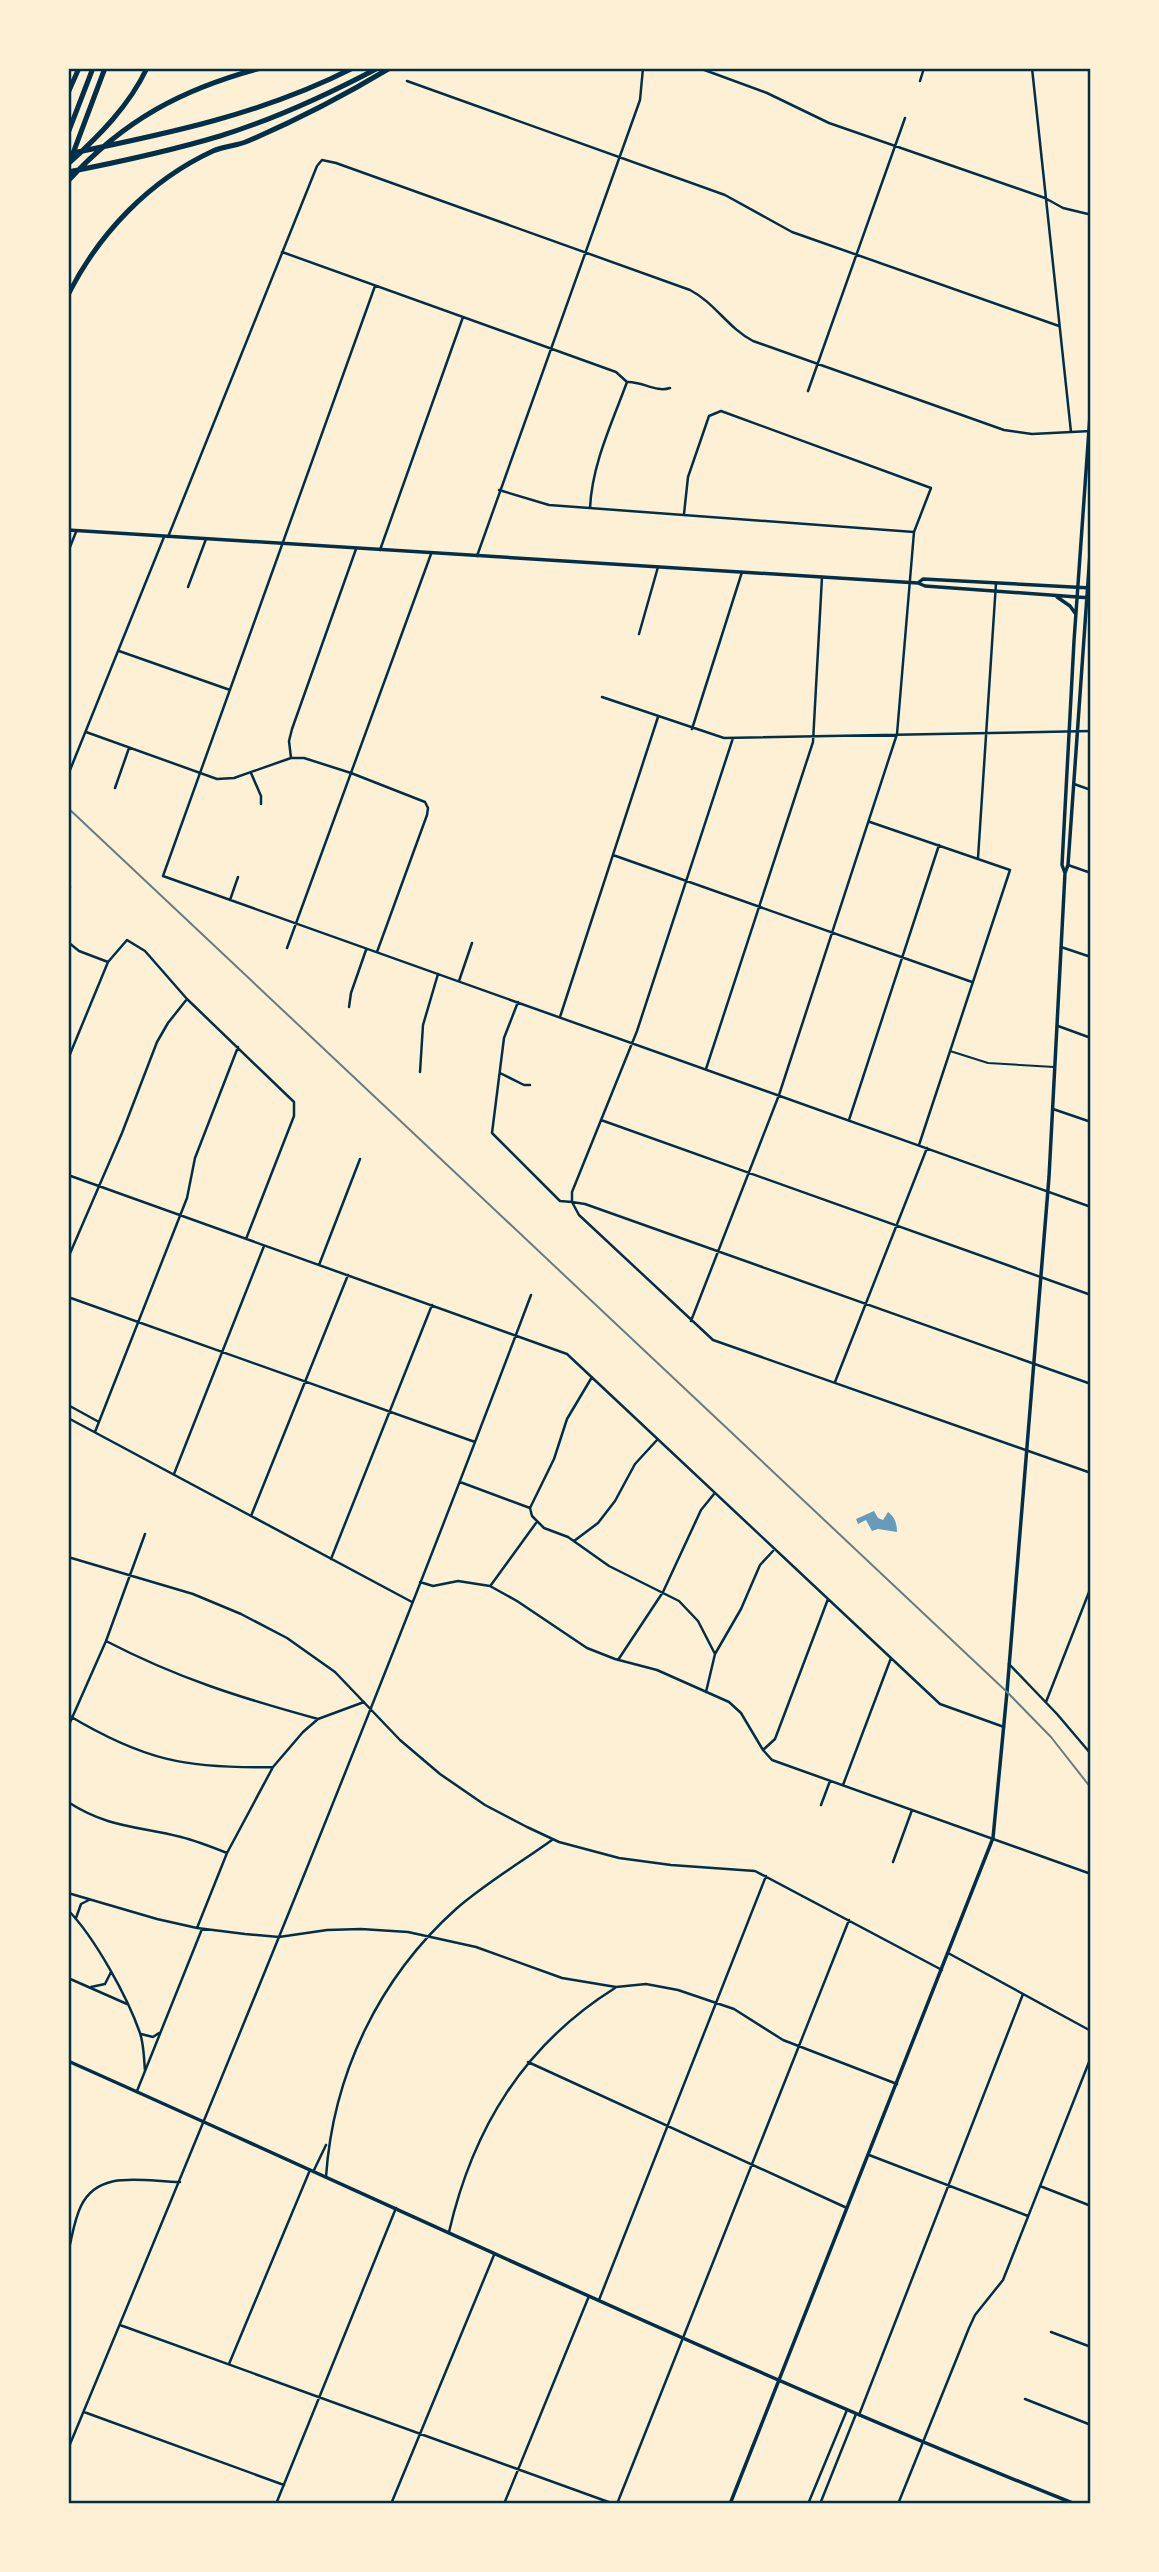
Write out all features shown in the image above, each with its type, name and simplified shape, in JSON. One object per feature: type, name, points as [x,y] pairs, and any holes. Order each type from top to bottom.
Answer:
[{"type":"highway","points":[[68,93],[79,68]]},
{"type":"highway","points":[[68,133],[93,68]]},
{"type":"highway","points":[[68,168],[105,68]]},
{"type":"highway","points":[[68,168],[126,103],[146,68]]},
{"type":"highway","points":[[68,181],[112,139],[162,105],[201,86],[261,68]]},
{"type":"highway","points":[[71,153],[115,145],[250,111],[313,87],[353,68]]},
{"type":"highway","points":[[68,168],[92,167],[172,149],[247,127],[317,99],[377,68]]},
{"type":"highway","points":[[68,295],[102,238],[137,202],[188,164],[215,150],[245,142],[343,95],[390,68]]},
{"type":"main road","points":[[1065,873],[1062,865],[1077,587],[1091,401]]},
{"type":"main road","points":[[68,530],[910,582],[925,586],[1088,598]]},
{"type":"main road","points":[[730,2504],[993,1838],[1047,1191],[1065,873],[1068,865],[1091,539]]},
{"type":"main road","points":[[918,583],[923,579],[1089,588]]},
{"type":"main road","points":[[1056,596],[1070,606],[1076,616]]},
{"type":"main road","points":[[68,2061],[684,2339],[923,2443],[1075,2504]]},
{"type":"street","points":[[477,556],[640,100],[643,68]]},
{"type":"street","points":[[699,68],[767,93],[821,120],[1045,198],[1063,208],[1088,214]]},
{"type":"street","points":[[920,81],[924,68]]},
{"type":"street","points":[[1032,68],[1071,432]]},
{"type":"street","points":[[407,81],[725,195],[783,228],[1059,326]]},
{"type":"street","points":[[808,391],[905,118]]},
{"type":"street","points":[[68,775],[317,166],[323,160],[694,292],[744,336],[818,364],[1011,432],[1032,435],[1090,431]]},
{"type":"street","points":[[282,252],[616,372],[626,382],[640,383],[657,389],[670,388]]},
{"type":"street","points":[[375,286],[163,876],[1091,1207]]},
{"type":"street","points":[[380,550],[463,317]]},
{"type":"street","points":[[590,508],[596,466],[626,382]]},
{"type":"street","points":[[684,514],[688,477],[709,416],[720,411],[931,488],[915,532],[897,734],[779,1095],[691,1321]]},
{"type":"street","points":[[499,490],[541,504],[915,532]]},
{"type":"street","points":[[68,552],[77,531]]},
{"type":"street","points":[[188,587],[206,539]]},
{"type":"street","points":[[291,758],[289,741],[292,729],[356,548]]},
{"type":"street","points":[[287,948],[432,553]]},
{"type":"street","points":[[639,634],[641,619],[658,567]]},
{"type":"street","points":[[692,729],[742,572]]},
{"type":"street","points":[[706,1069],[813,736],[822,577]]},
{"type":"street","points":[[978,858],[996,583]]},
{"type":"street","points":[[119,651],[230,690]]},
{"type":"street","points":[[602,697],[720,738],[1091,731]]},
{"type":"street","points":[[560,1017],[658,716]]},
{"type":"street","points":[[86,732],[200,774],[223,779],[251,773],[291,758],[310,759],[421,800],[427,805],[427,815],[377,953]]},
{"type":"street","points":[[733,738],[632,1043],[572,1192],[572,1202],[579,1214],[713,1340],[1091,1473]]},
{"type":"street","points":[[115,788],[129,748]]},
{"type":"street","points":[[251,773],[261,796],[261,804]]},
{"type":"street","points":[[1072,783],[1091,790]]},
{"type":"street","points":[[870,822],[1010,870],[919,1145]]},
{"type":"street","points":[[849,1120],[939,845]]},
{"type":"street","points":[[613,855],[972,982]]},
{"type":"street","points":[[1068,865],[1091,873]]},
{"type":"street","points":[[230,900],[238,877]]},
{"type":"street","points":[[68,892],[70,887]]},
{"type":"street","points":[[68,1059],[108,962],[127,940],[145,951],[187,999],[294,1102],[294,1116],[246,1239]]},
{"type":"street","points":[[68,942],[79,951],[108,962]]},
{"type":"street","points":[[459,981],[472,943]]},
{"type":"street","points":[[1061,947],[1091,957]]},
{"type":"street","points":[[349,1007],[351,993],[367,949]]},
{"type":"street","points":[[420,1072],[423,1025],[438,974]]},
{"type":"street","points":[[68,1258],[122,1133],[157,1042],[187,999]]},
{"type":"street","points":[[518,1002],[504,1036],[495,1114],[491,1126],[495,1139],[561,1201],[585,1205],[1091,1384]]},
{"type":"street","points":[[1057,1026],[1091,1038]]},
{"type":"street","points":[[95,1432],[181,1216],[195,1158],[239,1047]]},
{"type":"street","points":[[500,1073],[524,1085],[530,1085]]},
{"type":"street","points":[[1053,1109],[1091,1122]]},
{"type":"street","points":[[601,1120],[1091,1295]]},
{"type":"street","points":[[835,1382],[927,1148]]},
{"type":"street","points":[[319,1265],[360,1160]]},
{"type":"street","points":[[68,1175],[567,1354],[942,1706],[1004,1727]]},
{"type":"street","points":[[174,1474],[265,1246]]},
{"type":"street","points":[[251,1516],[348,1275]]},
{"type":"street","points":[[68,2449],[205,2122],[460,1482],[531,1295]]},
{"type":"street","points":[[68,1297],[475,1442]]},
{"type":"street","points":[[331,1559],[432,1305]]},
{"type":"street","points":[[530,1508],[554,1459],[567,1419],[592,1377]]},
{"type":"street","points":[[68,1405],[99,1422]]},
{"type":"street","points":[[68,1418],[412,1602]]},
{"type":"street","points":[[574,1541],[598,1523],[615,1500],[635,1464],[657,1440]]},
{"type":"street","points":[[460,1482],[530,1508],[536,1523],[574,1541],[609,1566],[663,1592],[691,1612],[715,1654]]},
{"type":"street","points":[[618,1660],[663,1592],[701,1510],[715,1493]]},
{"type":"street","points":[[490,1586],[536,1523]]},
{"type":"street","points":[[68,1727],[106,1641],[145,1534]]},
{"type":"street","points":[[706,1692],[715,1654],[741,1609],[760,1565],[775,1550]]},
{"type":"street","points":[[68,1557],[193,1594],[266,1626],[335,1672],[409,1748],[462,1790],[506,1816],[554,1839],[594,1852],[646,1862],[755,1871],[942,1970]]},
{"type":"street","points":[[419,1582],[433,1586],[458,1581],[490,1586],[528,1608],[575,1641],[618,1660],[657,1670],[729,1702],[741,1713],[772,1760],[1091,1874]]},
{"type":"street","points":[[1046,1702],[1091,1587]]},
{"type":"street","points":[[763,1750],[775,1739],[828,1599]]},
{"type":"street","points":[[106,1641],[199,1684],[318,1719]]},
{"type":"street","points":[[843,1785],[891,1658]]},
{"type":"street","points":[[1009,1664],[1091,1754]]},
{"type":"street","points":[[197,1928],[227,1853],[272,1767],[318,1719],[364,1702]]},
{"type":"street","points":[[68,1715],[117,1743],[160,1759],[207,1767],[272,1767]]},
{"type":"street","points":[[821,1805],[830,1781]]},
{"type":"street","points":[[68,1802],[114,1825],[181,1837],[227,1853]]},
{"type":"street","points":[[893,1862],[912,1810]]},
{"type":"street","points":[[326,2176],[328,2142],[344,2079],[364,2030],[395,1979],[429,1936],[478,1892],[554,1839]]},
{"type":"street","points":[[599,2300],[766,1875]]},
{"type":"street","points":[[68,1893],[157,1920],[197,1928],[279,1937],[354,1929],[394,1930],[476,1947],[562,1978],[616,1987],[655,1985],[689,1992],[742,2014],[774,2036],[897,2084]]},
{"type":"street","points":[[76,1918],[80,1905],[89,1900]]},
{"type":"street","points":[[68,1910],[111,1972],[127,2004],[141,2034],[145,2071]]},
{"type":"street","points":[[120,2325],[616,2504],[849,1920]]},
{"type":"street","points":[[137,2091],[202,1928]]},
{"type":"street","points":[[948,1953],[1091,2031]]},
{"type":"street","points":[[87,1986],[100,1987],[105,1984],[111,1972]]},
{"type":"street","points":[[68,1978],[127,2004]]},
{"type":"street","points":[[449,2232],[466,2173],[501,2100],[528,2062],[572,2017],[616,1987]]},
{"type":"street","points":[[820,2504],[858,2415],[1023,1994]]},
{"type":"street","points":[[141,2034],[153,2038],[162,2031]]},
{"type":"street","points":[[898,2504],[975,2315],[1003,2280],[1091,2057]]},
{"type":"street","points":[[528,2062],[848,2208]]},
{"type":"street","points":[[229,2364],[312,2170],[328,2142]]},
{"type":"street","points":[[869,2155],[1028,2216]]},
{"type":"street","points":[[68,2253],[82,2203],[104,2183],[125,2179],[180,2182]]},
{"type":"street","points":[[1040,2186],[1091,2206]]},
{"type":"street","points":[[276,2504],[396,2208]]},
{"type":"street","points":[[391,2504],[495,2253]]},
{"type":"street","points":[[504,2504],[589,2295]]},
{"type":"street","points":[[1051,2332],[1091,2347]]},
{"type":"street","points":[[1025,2399],[1091,2425]]},
{"type":"street","points":[[808,2504],[847,2410]]},
{"type":"street","points":[[84,2412],[284,2485]]},
{"type":"lane","points":[[949,1051],[988,1063],[1055,1067]]},
{"type":"water","points":[[874,1511],[878,1518],[883,1520],[888,1512],[895,1521],[897,1532],[878,1529],[872,1531],[866,1520],[858,1524],[856,1519]]},
{"type":"railway","points":[[68,808],[1007,1692],[1051,1737],[1091,1788]]}]
